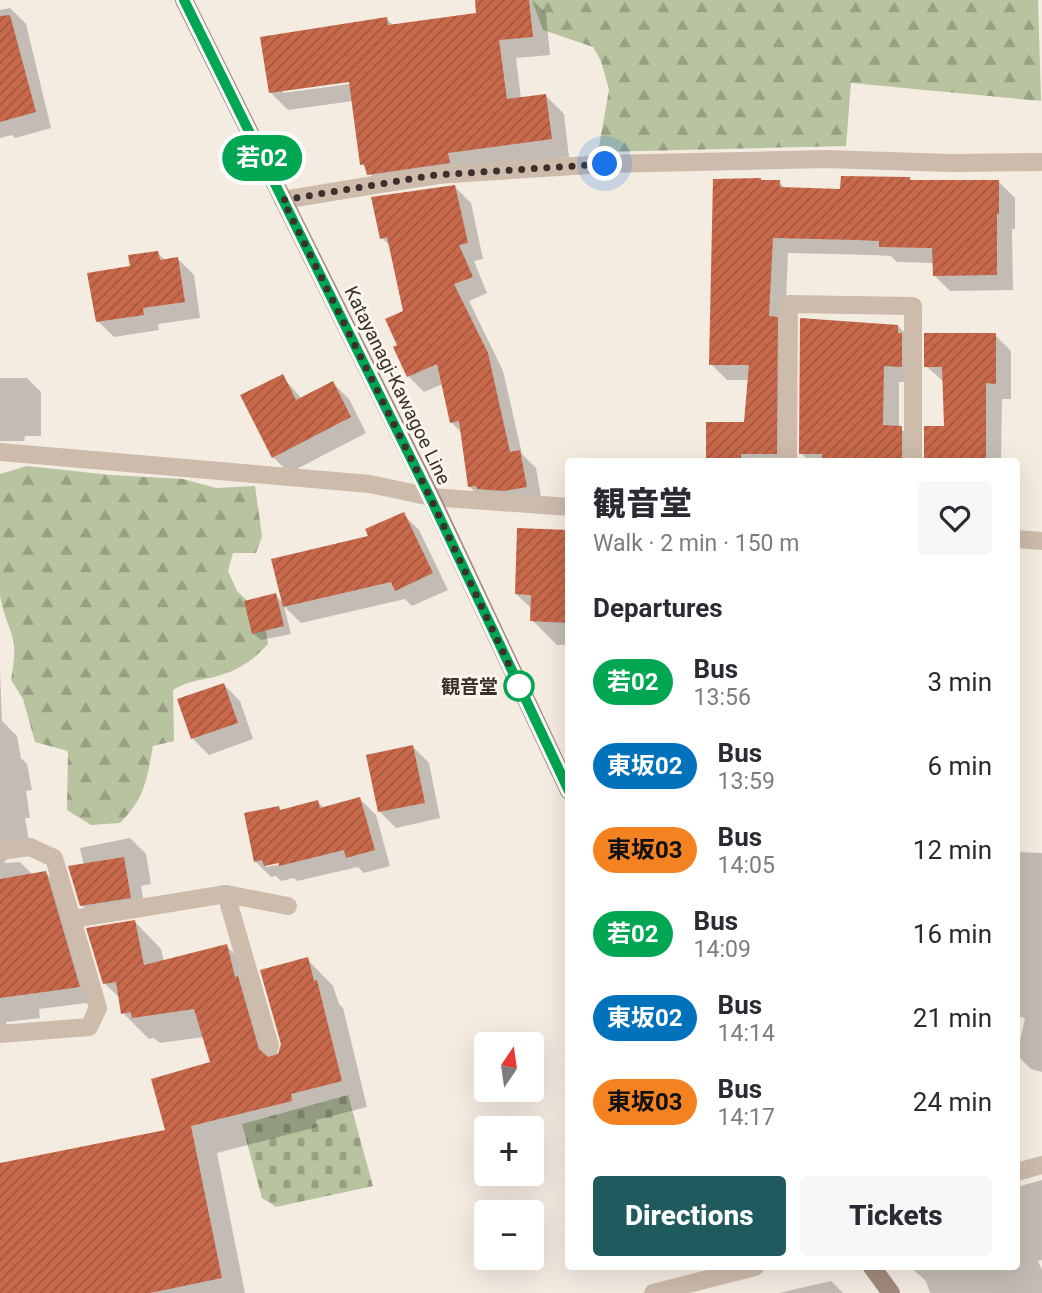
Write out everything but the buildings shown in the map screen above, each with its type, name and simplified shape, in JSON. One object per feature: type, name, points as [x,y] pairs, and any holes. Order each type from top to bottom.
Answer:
[{"type":"main road","name":"Katayanagi-Kawagoe Line","points":[[184,0],[430,497],[565,782]]},
{"type":"main road","points":[[874,1270],[891,1293]]},
{"type":"street","points":[[283,200],[435,175],[605,164],[826,159],[951,163],[1042,162]]},
{"type":"street","points":[[788,458],[789,304],[913,306],[913,458]]},
{"type":"street","points":[[0,452],[370,484],[430,497],[565,507]]},
{"type":"street","points":[[1020,539],[1042,541]]},
{"type":"street","points":[[0,851],[30,847],[54,858],[98,1007],[89,1027],[0,1034]]},
{"type":"street","points":[[73,919],[226,894],[288,906]]},
{"type":"street","points":[[226,894],[270,1046]]},
{"type":"street","points":[[1020,1171],[1042,1165]]},
{"type":"street","points":[[653,1293],[743,1270]]},
{"type":"green space","points":[[532,0],[1038,0],[1041,101],[851,83],[846,146],[598,152],[609,90],[601,61],[593,47],[543,30]]},
{"type":"green space","points":[[27,466],[183,479],[216,488],[255,486],[262,536],[256,553],[233,553],[228,571],[237,591],[255,608],[265,624],[268,644],[235,670],[173,690],[174,741],[153,746],[147,778],[140,796],[120,823],[91,825],[67,810],[68,751],[35,742],[23,699],[11,680],[14,644],[0,595],[0,474]]},
{"type":"green space","points":[[348,1095],[373,1186],[276,1207],[262,1198],[242,1124]]},
{"type":"bus line","name":"若02","points":[[184,0],[430,497],[565,783]]},
{"type":"place","name":"観音堂","points":[[519,686]]},
{"type":"route","points":[[519,686],[430,497],[283,200],[435,175],[605,164]]}]
